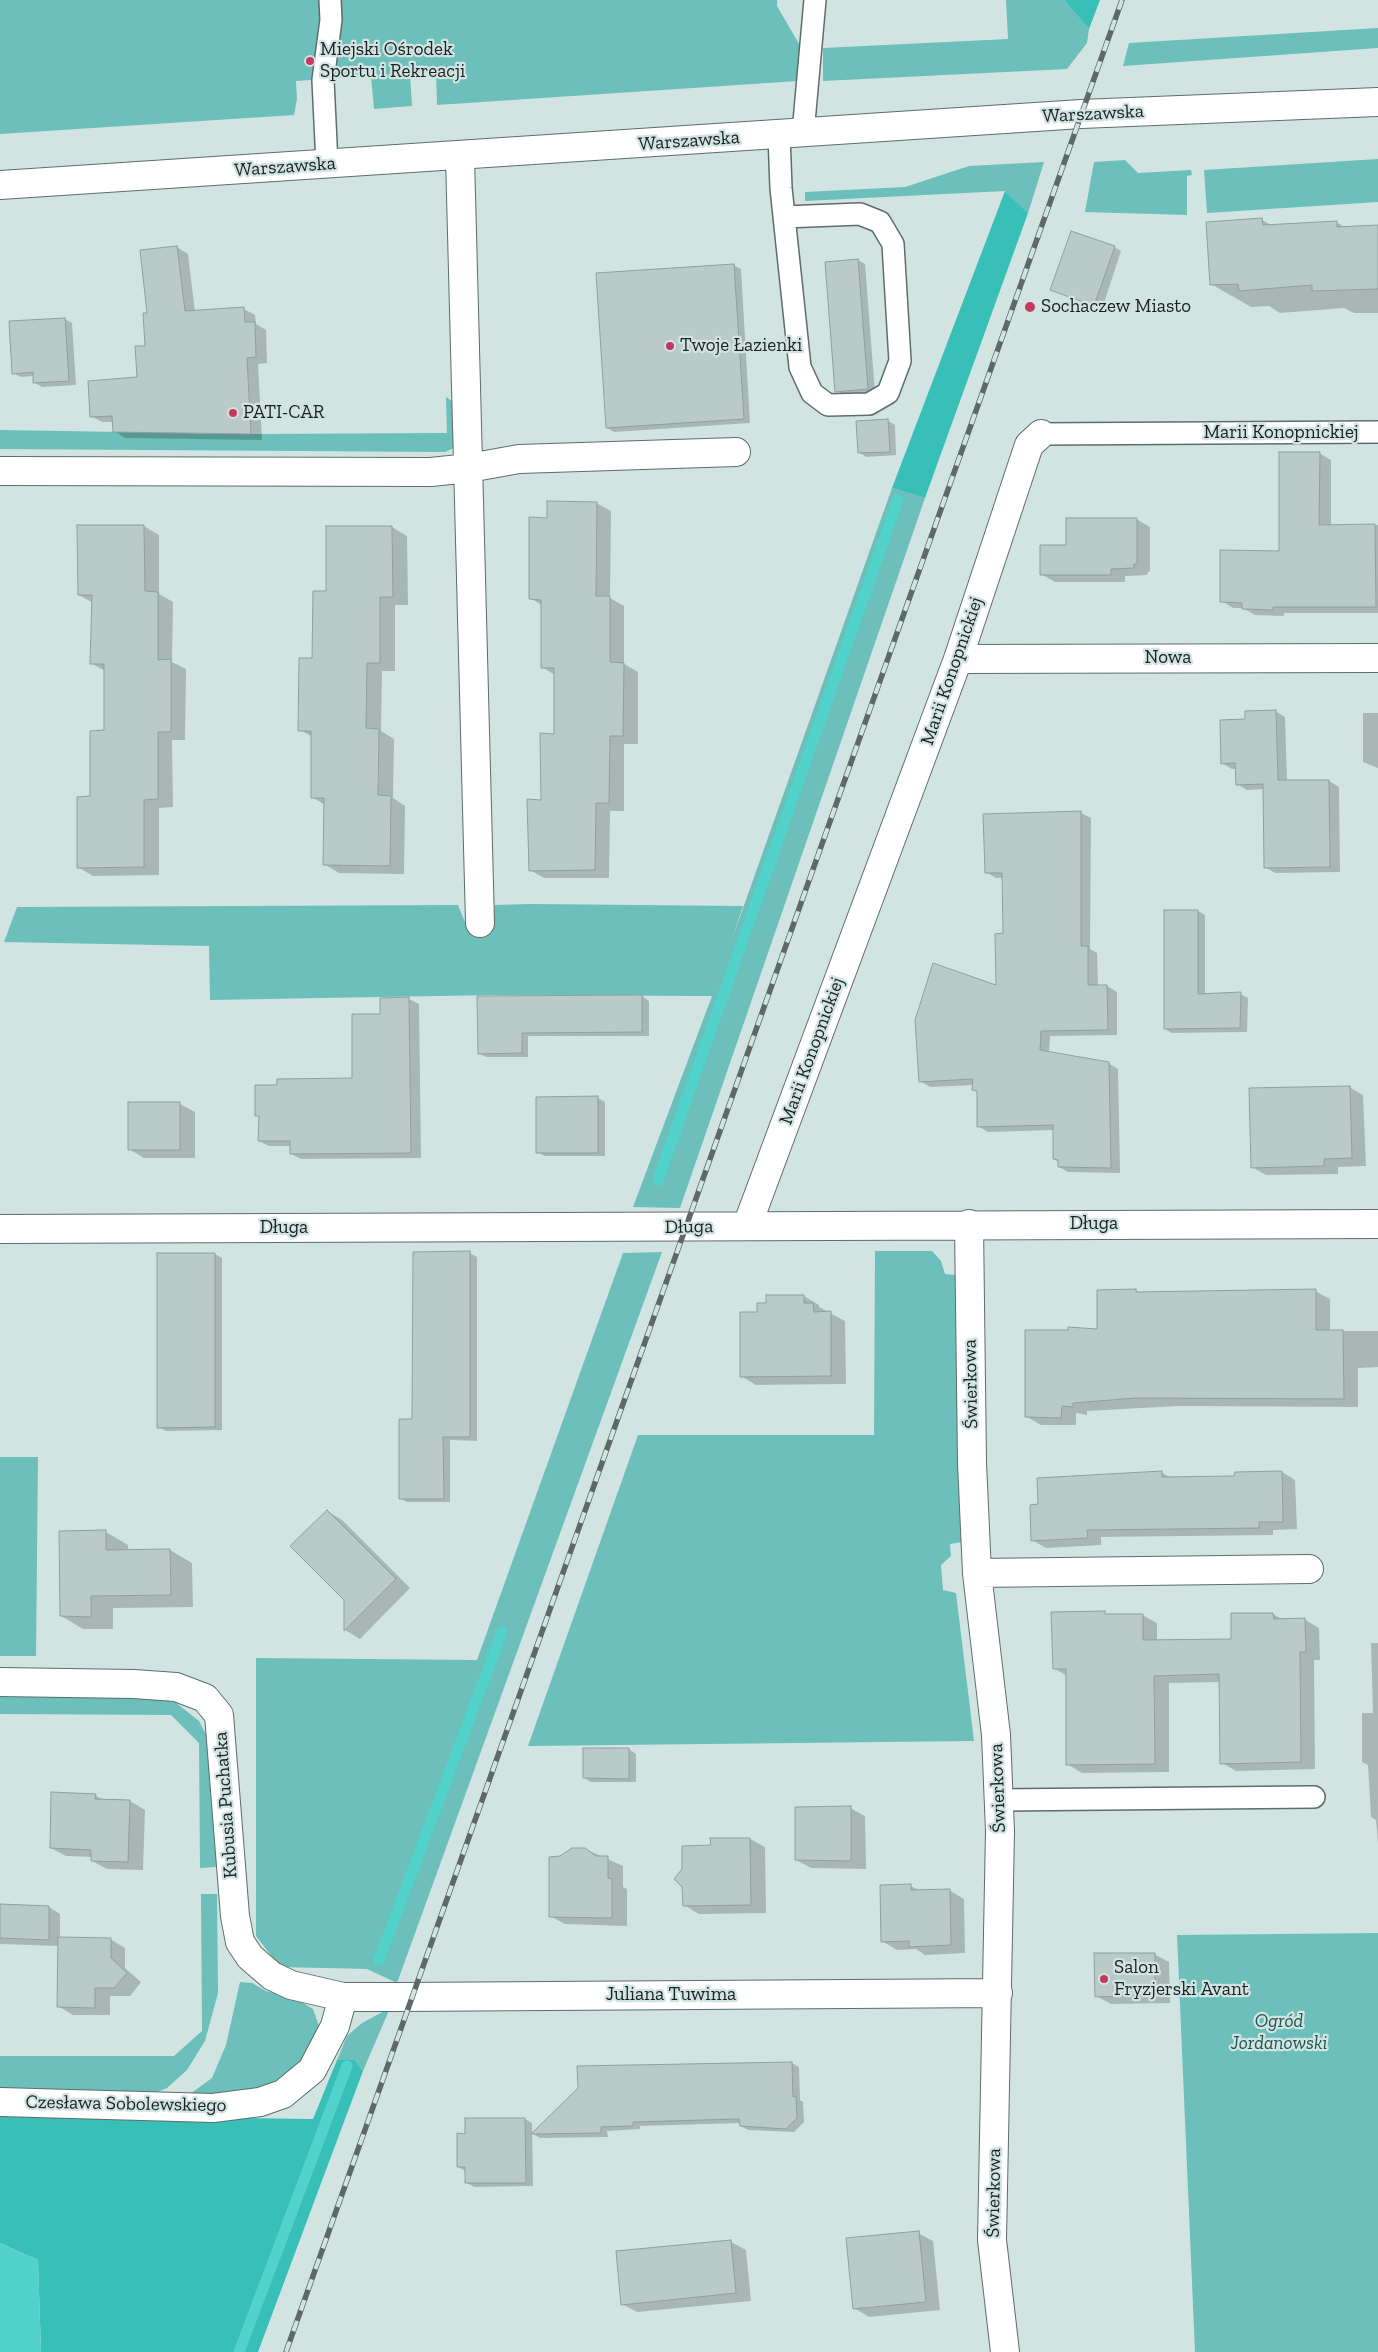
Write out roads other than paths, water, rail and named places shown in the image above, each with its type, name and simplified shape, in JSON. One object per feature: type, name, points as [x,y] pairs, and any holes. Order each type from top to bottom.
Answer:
[{"type":"street","name":"Warszawska","points":[[0,185],[460,157],[1081,114],[1378,102]]},
{"type":"street","points":[[460,157],[480,923]]},
{"type":"street","name":"Marii Konopnickiej","points":[[747,1226],[958,659],[1029,445],[1041,434]]},
{"type":"street","points":[[0,471],[431,472],[469,468],[519,459],[736,452]]},
{"type":"street","name":"Nowa","points":[[958,659],[1378,658]]},
{"type":"street","name":"Świerkowa","points":[[969,1224],[972,1463],[978,1573],[996,1735],[999,1800],[998,1993],[992,2240],[1005,2352]]},
{"type":"street","name":"Długa","points":[[0,1229],[1378,1224]]},
{"type":"street","points":[[978,1573],[1309,1569]]},
{"type":"street","name":"Kubusia Puchatka","points":[[0,1682],[176,1687],[205,1698],[219,1715],[235,1916],[240,1942],[250,1957],[272,1976],[291,1985],[343,1997]]},
{"type":"street","name":"Juliana Tuwima","points":[[343,1997],[998,1993]]},
{"type":"street","name":"Czesława Sobolewskiego","points":[[0,2102],[213,2108],[260,2102],[283,2094],[312,2070],[335,2026],[343,1997]]},
{"type":"lane","points":[[327,164],[323,80],[331,20],[330,0]]},
{"type":"lane","points":[[784,217],[860,214],[880,222],[893,244],[900,361],[888,393],[869,404],[828,405],[812,394],[800,367],[784,217],[791,134],[815,0]]},
{"type":"lane","name":"Marii Konopnickiej","points":[[1041,434],[1378,432]]},
{"type":"lane","points":[[999,1800],[1314,1797]]},
{"type":"waterway","points":[[658,1180],[898,500]]},
{"type":"waterway","points":[[379,1960],[502,1632]]},
{"type":"waterway","points":[[239,2352],[347,2066]]},
{"type":"railway","points":[[286,2352],[1122,0]]},
{"type":"place","name":"Miejski Ośrodek Sportu i Rekreacji","points":[[310,61]]},
{"type":"place","name":"Sochaczew Miasto","points":[[1030,307]]},
{"type":"place","name":"Twoje Łazienki","points":[[670,346]]},
{"type":"place","name":"PATI-CAR","points":[[233,413]]},
{"type":"place","name":"Salon Fryzjerski Avant","points":[[1104,1979]]},
{"type":"park label","name":"Ogród Jordanowski","points":[[1279,2033]]}]
